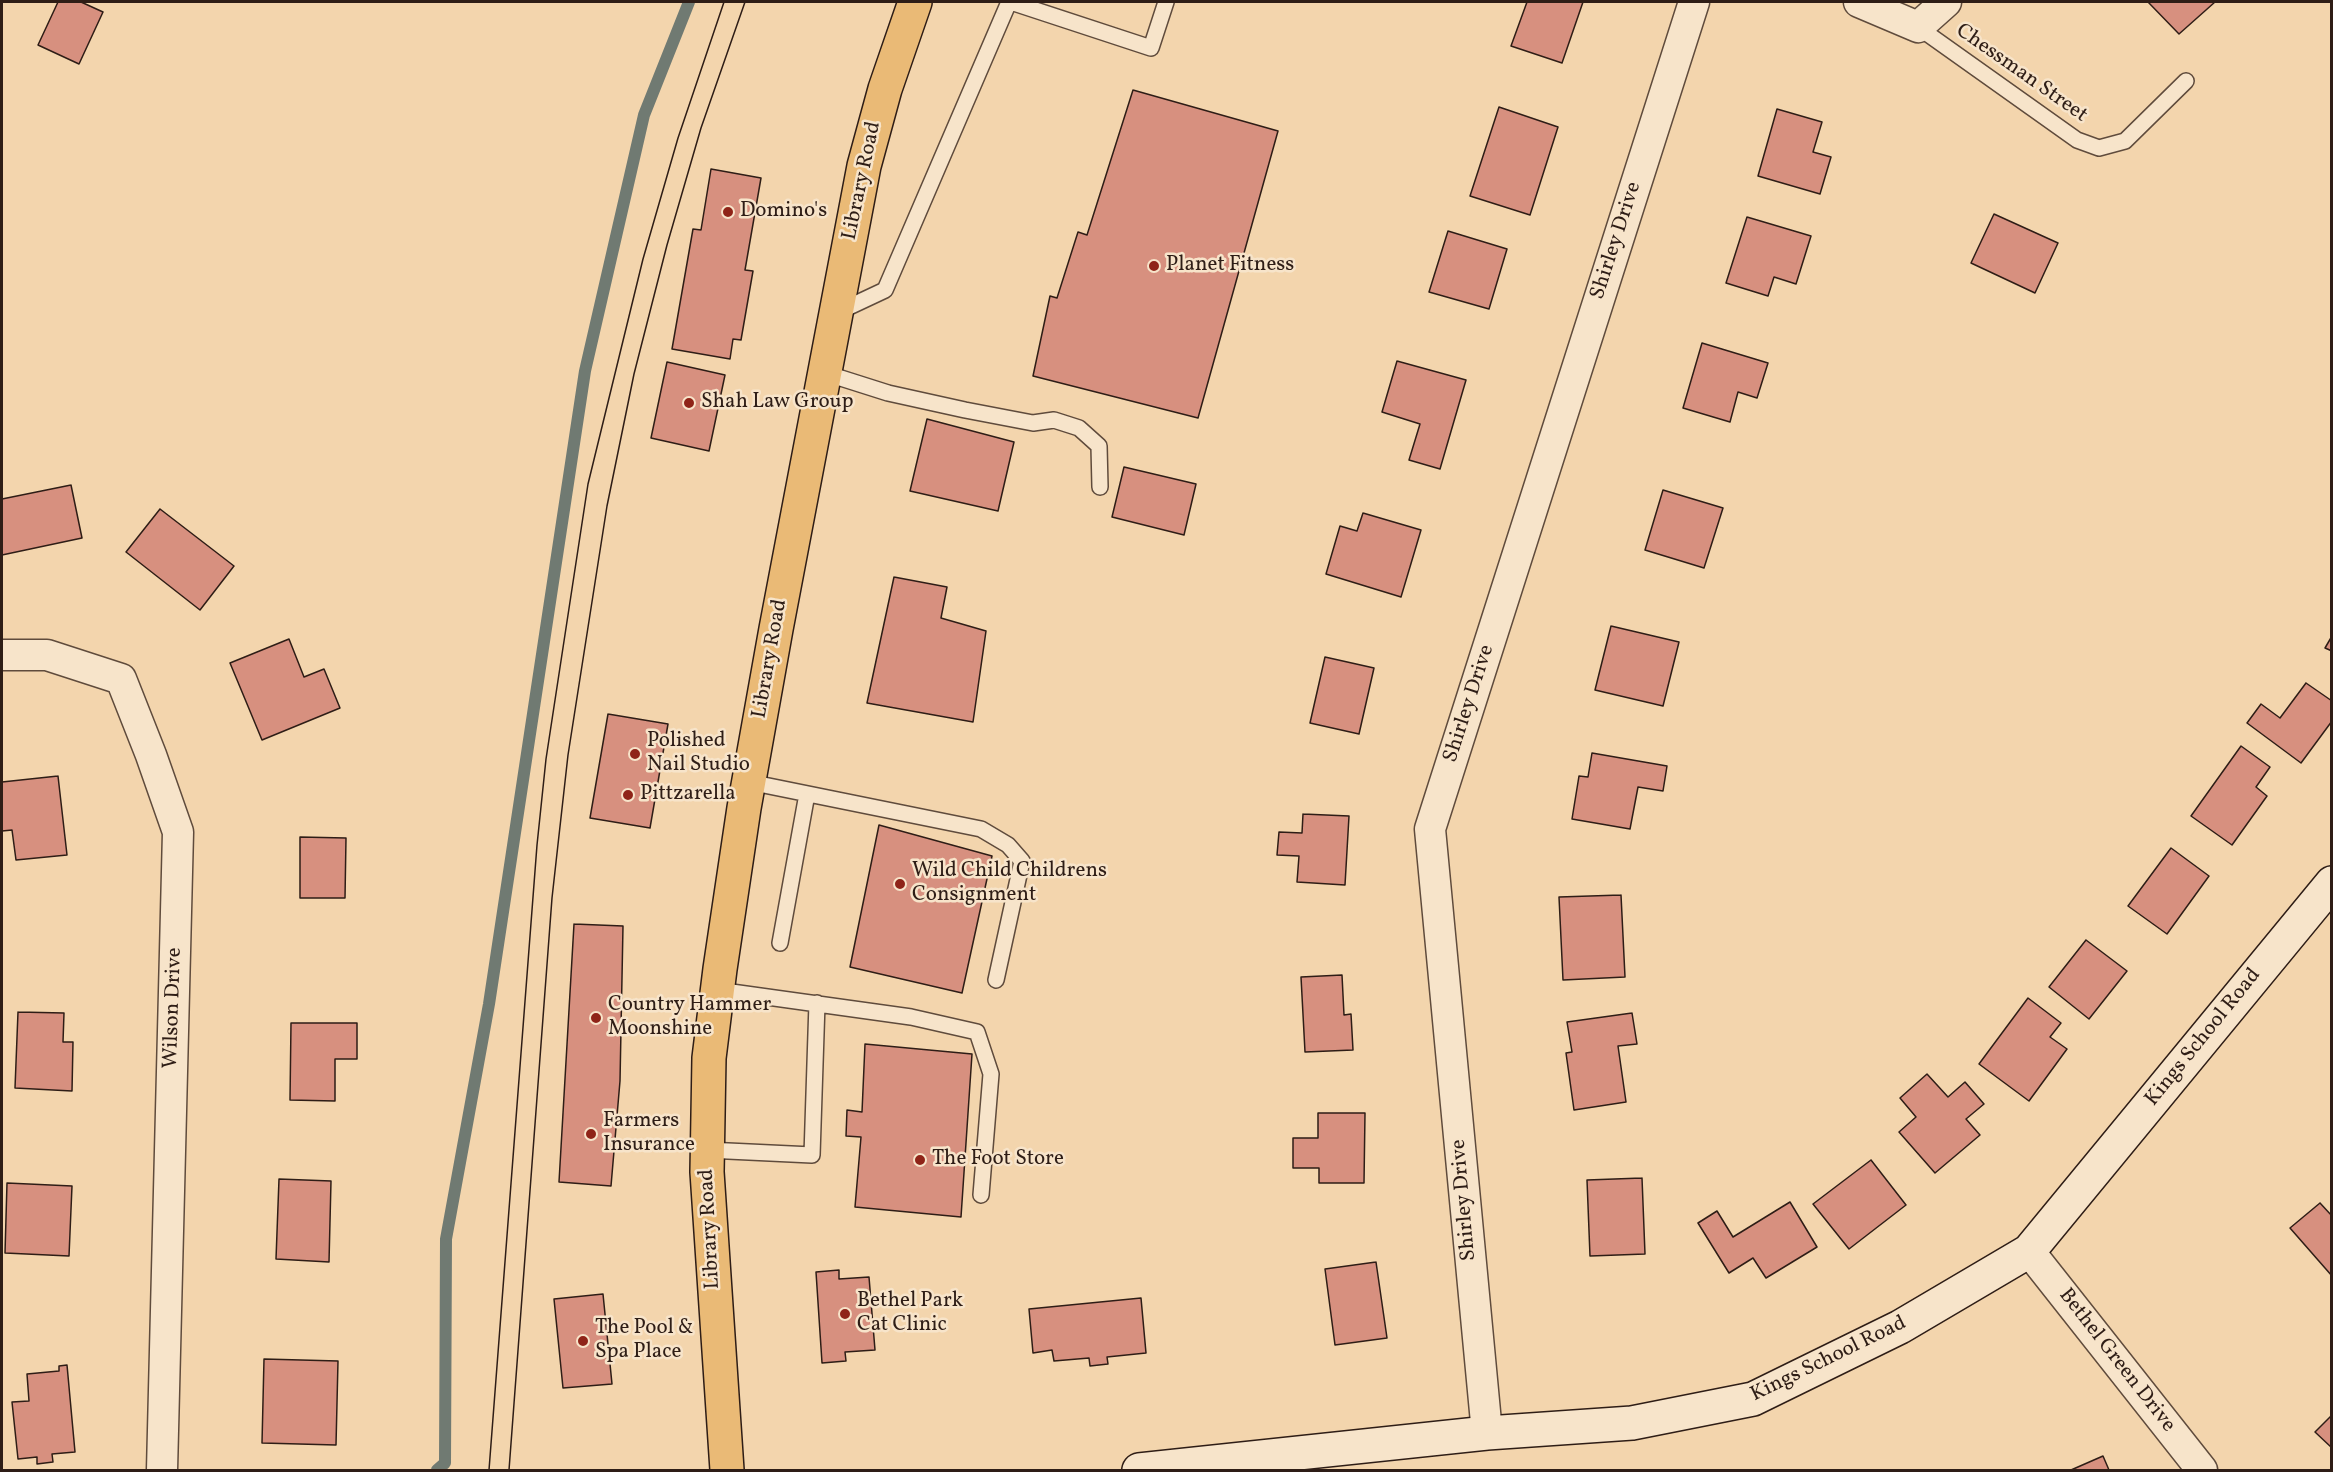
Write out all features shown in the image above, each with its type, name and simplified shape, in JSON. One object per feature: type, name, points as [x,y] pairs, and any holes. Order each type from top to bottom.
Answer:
[{"type":"main road","name":"Library Road","points":[[727,1470],[707,1172],[709,1058],[717,990],[749,782],[864,166],[885,89],[915,2]]},
{"type":"street","name":"Shirley Drive","points":[[1487,1433],[1430,829],[1694,2]]},
{"type":"street","points":[[1859,2],[1918,27],[1946,2]]},
{"type":"street","name":"Wilson Drive","points":[[2,655],[47,655],[121,679],[152,755],[178,832],[162,1470]]},
{"type":"street","name":"Kings School Road","points":[[1139,1470],[1487,1433],[1632,1422],[1753,1400],[1900,1327],[2029,1251],[2331,884]]},
{"type":"street","name":"Bethel Green Drive","points":[[2029,1251],[2202,1470]]},
{"type":"lane","points":[[836,313],[885,290],[1010,2],[1151,48],[1166,2]]},
{"type":"lane","name":"Chessman Street","points":[[1918,27],[2077,140],[2099,148],[2126,141],[2186,81]]},
{"type":"lane","points":[[825,373],[888,393],[965,410],[1033,423],[1054,420],[1079,428],[1099,446],[1100,487]]},
{"type":"lane","points":[[749,782],[981,829],[1008,845],[1022,861],[996,980]]},
{"type":"lane","points":[[780,943],[807,794]]},
{"type":"lane","points":[[717,990],[911,1017],[977,1032],[991,1074],[981,1195]]},
{"type":"lane","points":[[707,1150],[812,1155],[817,1003]]},
{"type":"building","points":[[58,2],[81,2],[103,12],[79,64],[38,45]]},
{"type":"building","points":[[1527,2],[1583,2],[1562,63],[1511,46]]},
{"type":"building","points":[[2148,2],[2215,2],[2179,34]]},
{"type":"building","name":"Planet Fitness","points":[[1133,90],[1278,131],[1198,418],[1033,376],[1050,296],[1057,298],[1078,232],[1087,235]]},
{"type":"building","points":[[1499,107],[1558,127],[1530,215],[1470,196]]},
{"type":"building","points":[[1777,109],[1822,122],[1813,152],[1831,157],[1820,194],[1758,176]]},
{"type":"building","points":[[711,169],[761,178],[745,270],[753,271],[741,340],[733,339],[730,359],[672,349],[693,229],[701,230]]},
{"type":"building","points":[[1994,214],[2058,243],[2035,293],[1971,263]]},
{"type":"building","points":[[1747,217],[1811,236],[1796,284],[1774,277],[1768,296],[1726,283]]},
{"type":"building","points":[[1448,231],[1507,249],[1489,309],[1429,292]]},
{"type":"building","points":[[1702,343],[1768,363],[1757,398],[1738,392],[1730,422],[1683,408]]},
{"type":"building","points":[[1397,361],[1466,380],[1440,469],[1409,460],[1420,424],[1382,412]]},
{"type":"building","points":[[667,362],[725,375],[709,451],[651,438]]},
{"type":"building","points":[[927,419],[1014,442],[998,511],[910,491]]},
{"type":"building","points":[[1124,467],[1196,484],[1184,535],[1112,517]]},
{"type":"building","points":[[71,485],[82,538],[2,555],[2,499]]},
{"type":"building","points":[[1663,490],[1723,508],[1704,568],[1645,550]]},
{"type":"building","points":[[160,509],[234,566],[200,610],[126,552]]},
{"type":"building","points":[[1363,513],[1421,530],[1401,597],[1326,574],[1340,526],[1357,531]]},
{"type":"building","points":[[894,577],[947,587],[941,618],[986,631],[973,722],[867,703]]},
{"type":"building","points":[[1611,626],[1679,642],[1663,706],[1595,690]]},
{"type":"building","points":[[2332,636],[2332,651],[2325,648]]},
{"type":"building","points":[[289,639],[304,677],[324,669],[340,708],[262,740],[230,663]]},
{"type":"building","points":[[1325,657],[1374,668],[1359,734],[1310,723]]},
{"type":"building","points":[[2306,683],[2332,701],[2332,721],[2301,763],[2247,723],[2261,704],[2280,718]]},
{"type":"building","points":[[608,714],[668,724],[650,828],[590,818]]},
{"type":"building","points":[[2241,746],[2270,767],[2256,787],[2267,796],[2232,845],[2191,816]]},
{"type":"building","points":[[1592,753],[1667,766],[1663,791],[1638,787],[1630,829],[1572,819],[1579,776],[1588,777]]},
{"type":"building","points":[[58,776],[67,855],[16,860],[12,830],[2,831],[2,782]]},
{"type":"building","points":[[1303,814],[1349,816],[1345,885],[1297,882],[1299,856],[1277,855],[1279,832],[1302,833]]},
{"type":"building","points":[[879,825],[992,856],[962,993],[850,967]]},
{"type":"building","points":[[300,837],[346,838],[345,898],[300,898]]},
{"type":"building","points":[[2171,848],[2209,876],[2167,934],[2128,906]]},
{"type":"building","points":[[1621,895],[1625,977],[1563,980],[1559,897]]},
{"type":"building","points":[[574,924],[623,926],[620,1081],[611,1186],[559,1182]]},
{"type":"building","points":[[2086,940],[2127,971],[2089,1019],[2049,987]]},
{"type":"building","points":[[1342,975],[1344,1015],[1351,1014],[1353,1050],[1305,1052],[1301,977]]},
{"type":"building","points":[[2028,998],[2061,1023],[2050,1037],[2067,1049],[2029,1101],[1979,1064]]},
{"type":"building","points":[[18,1012],[64,1013],[63,1042],[73,1042],[72,1091],[15,1088]]},
{"type":"building","points":[[1632,1013],[1637,1044],[1618,1046],[1626,1102],[1574,1110],[1566,1053],[1572,1052],[1567,1022]]},
{"type":"building","points":[[291,1023],[357,1023],[357,1059],[335,1059],[335,1101],[290,1100]]},
{"type":"building","points":[[865,1044],[972,1054],[961,1217],[855,1207],[861,1137],[846,1136],[847,1110],[862,1112]]},
{"type":"building","points":[[1927,1074],[1948,1097],[1965,1082],[1984,1104],[1966,1119],[1980,1135],[1935,1173],[1899,1132],[1916,1117],[1900,1098]]},
{"type":"building","points":[[1318,1113],[1365,1113],[1364,1183],[1319,1183],[1319,1168],[1293,1168],[1293,1138],[1318,1138]]},
{"type":"building","points":[[1871,1160],[1906,1205],[1849,1249],[1813,1204]]},
{"type":"building","points":[[1642,1178],[1645,1254],[1590,1256],[1587,1180]]},
{"type":"building","points":[[279,1179],[331,1181],[329,1262],[276,1259]]},
{"type":"building","points":[[7,1183],[72,1186],[69,1256],[5,1253]]},
{"type":"building","points":[[1790,1202],[1817,1247],[1766,1278],[1753,1258],[1729,1273],[1698,1223],[1717,1211],[1733,1237]]},
{"type":"building","points":[[2320,1203],[2332,1216],[2332,1276],[2290,1228]]},
{"type":"building","points":[[1376,1262],[1387,1338],[1335,1345],[1325,1269]]},
{"type":"building","name":"Bethel Park Cat Clinic","points":[[839,1270],[839,1279],[869,1277],[875,1350],[845,1352],[846,1361],[822,1363],[816,1272]]},
{"type":"building","name":"The Pool & Spa Place","points":[[603,1294],[612,1384],[563,1388],[554,1299]]},
{"type":"building","points":[[1141,1298],[1146,1353],[1107,1357],[1108,1364],[1090,1366],[1089,1358],[1054,1361],[1052,1350],[1033,1353],[1029,1309]]},
{"type":"building","points":[[264,1359],[338,1361],[336,1445],[262,1443]]},
{"type":"building","points":[[67,1365],[75,1452],[52,1454],[53,1462],[37,1464],[37,1457],[18,1459],[12,1402],[29,1401],[27,1374],[59,1371],[59,1366]]},
{"type":"building","points":[[2332,1415],[2332,1448],[2315,1432]]},
{"type":"building","points":[[2103,1456],[2109,1470],[2071,1470]]},
{"type":"waterway","points":[[437,1470],[445,1463],[446,1239],[489,1004],[585,371],[644,115],[689,2]]},
{"type":"tram line","points":[[489,1470],[537,845],[546,759],[588,484],[643,259],[678,138],[724,2]]},
{"type":"tram line","points":[[509,1470],[552,898],[568,755],[607,506],[634,374],[667,245],[701,128],[745,2]]},
{"type":"place","name":"Domino's","points":[[728,212]]},
{"type":"place","name":"Planet Fitness","points":[[1154,266]]},
{"type":"place","name":"Shah Law Group","points":[[689,403]]},
{"type":"place","name":"Polished Nail Studio","points":[[635,754]]},
{"type":"place","name":"Pittzarella","points":[[628,795]]},
{"type":"place","name":"Wild Child Childrens Consignment","points":[[900,884]]},
{"type":"place","name":"Country Hammer Moonshine","points":[[596,1018]]},
{"type":"place","name":"Farmers Insurance","points":[[591,1134]]},
{"type":"place","name":"The Foot Store","points":[[920,1160]]},
{"type":"place","name":"Bethel Park Cat Clinic","points":[[845,1314]]},
{"type":"place","name":"The Pool & Spa Place","points":[[583,1341]]}]
